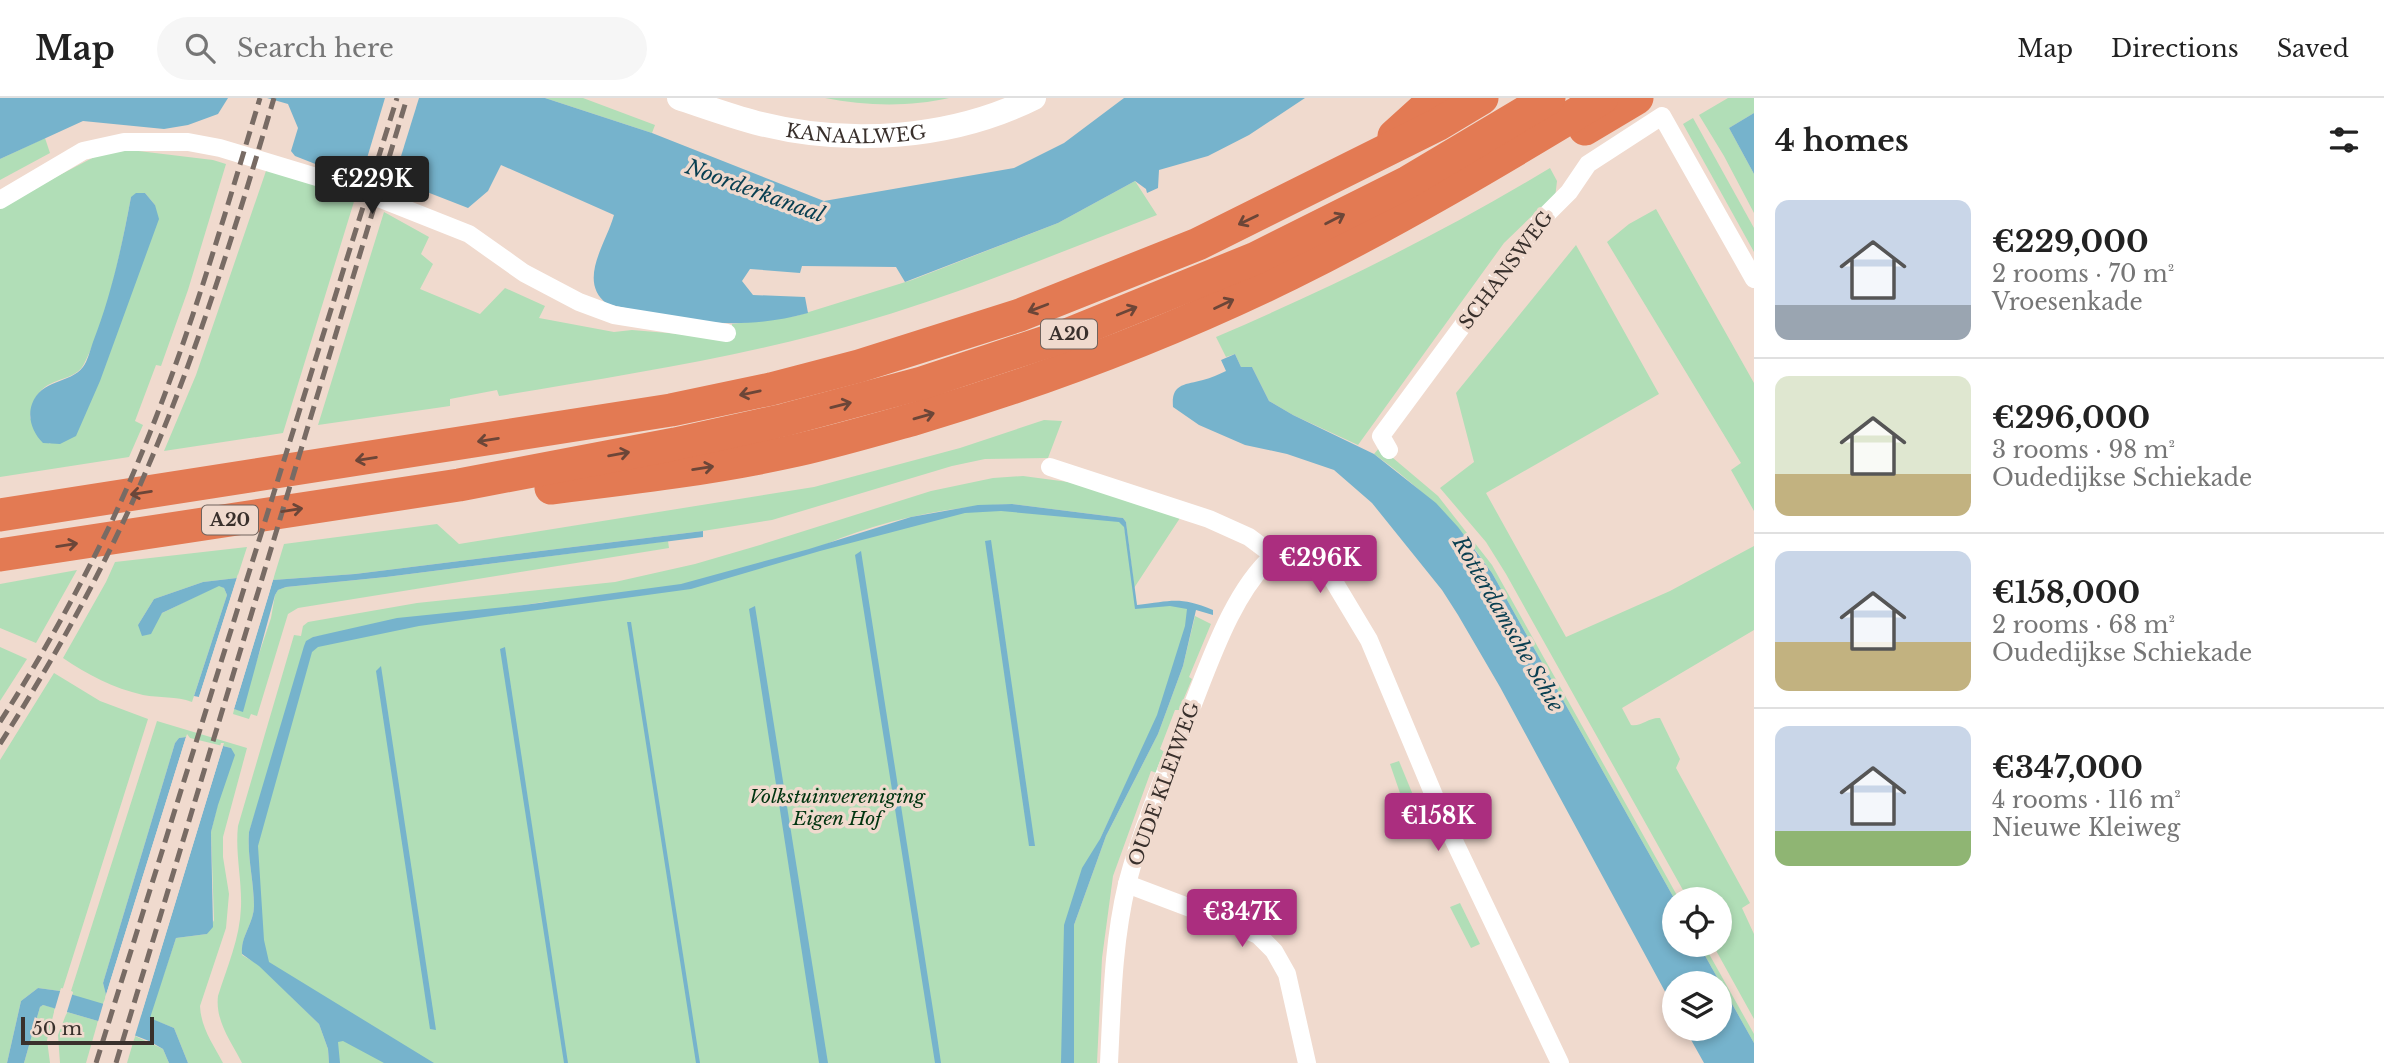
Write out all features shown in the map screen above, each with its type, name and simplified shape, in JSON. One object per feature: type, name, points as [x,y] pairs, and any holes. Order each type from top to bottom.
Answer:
[{"type":"highway","points":[[1374,155],[1436,98]]},
{"type":"highway","name":"A20","points":[[0,515],[566,428],[709,402],[929,346],[1020,316],[1198,244],[1437,125],[1482,98]]},
{"type":"highway","name":"A20","points":[[0,555],[459,485],[675,444],[784,420],[922,383],[1051,340],[1256,258],[1408,181],[1549,98]]},
{"type":"highway","name":"A20","points":[[459,485],[538,490],[665,474],[800,449],[928,415],[1048,377],[1175,326],[1289,274],[1415,208],[1602,98]]},
{"type":"highway","name":"A20","points":[[1415,208],[1520,168],[1650,107]]},
{"type":"main road","name":"KANAALWEG","points":[[679,98],[760,124],[832,135],[897,135],[952,126],[1013,108],[1034,98]]},
{"type":"main road","name":"KANAALWEG","points":[[730,98],[765,110],[831,121],[893,120],[949,112],[1007,98]]},
{"type":"street","points":[[1650,107],[1754,279]]},
{"type":"street","name":"SCHANSWEG","points":[[1389,450],[1381,436],[1540,220],[1569,192],[1588,164],[1650,107]]},
{"type":"street","points":[[0,200],[83,150],[124,142],[188,142],[220,148],[353,188],[469,234],[524,273],[579,302],[614,315],[727,333]]},
{"type":"street","points":[[1050,467],[1209,519],[1249,537],[1273,555],[1282,550],[1302,546],[1321,560],[1360,622],[1446,824],[1560,1063]]},
{"type":"street","name":"OUDE KLEIWEG","points":[[1109,1063],[1119,928],[1127,884],[1150,810],[1226,624],[1251,581],[1273,555]]},
{"type":"street","points":[[1127,884],[1258,935],[1274,951],[1287,974],[1307,1063]]},
{"type":"green space","points":[[545,98],[583,98],[655,125],[652,133]]},
{"type":"green space","points":[[825,98],[949,98],[887,104]]},
{"type":"green space","points":[[1728,98],[1754,98],[1754,113],[1729,128],[1754,174],[1754,213],[1699,115]]},
{"type":"green space","points":[[1693,118],[1754,228],[1754,252],[1683,124]]},
{"type":"green space","points":[[45,138],[50,153],[0,180],[0,159]]},
{"type":"green space","points":[[130,150],[226,164],[188,290],[161,366],[156,365],[135,421],[143,425],[129,457],[0,477],[0,206],[100,154]],"holes":[[[145,193],[155,205],[50,444],[30,418],[33,403],[46,386],[71,376],[84,364],[107,304],[131,197]]]},
{"type":"green space","points":[[267,168],[356,195],[283,433],[164,451],[196,375]]},
{"type":"green space","points":[[1550,168],[1557,181],[1555,198],[1538,210],[1504,243],[1358,445],[1269,401],[1252,367],[1241,367],[1235,354],[1226,357],[1216,337],[1386,258],[1469,215]]},
{"type":"green space","points":[[1135,181],[1157,215],[981,283],[873,319],[781,344],[687,363],[499,396],[497,390],[450,399],[450,406],[318,425],[384,212],[429,237],[421,254],[433,264],[420,289],[480,314],[505,288],[545,306],[539,318],[614,332],[632,330],[727,338],[731,334],[732,324],[796,316],[912,280],[1058,223]]},
{"type":"green space","points":[[1656,209],[1754,383],[1754,511],[1731,470],[1741,463],[1607,242],[1629,224]]},
{"type":"green space","points":[[1576,245],[1659,394],[1486,493],[1566,637],[1670,591],[1754,546],[1754,630],[1622,708],[1631,725],[1660,718],[1680,759],[1676,768],[1750,903],[1742,908],[1754,934],[1754,1019],[1732,979],[1732,971],[1727,971],[1720,957],[1732,957],[1732,887],[1681,887],[1506,574],[1486,542],[1440,488],[1474,462],[1456,393]]},
{"type":"green space","points":[[1044,420],[1062,421],[1048,458],[985,459],[952,466],[772,520],[355,574],[273,580],[284,544],[437,524],[459,544],[814,487],[960,448]]},
{"type":"green space","points":[[1380,447],[1438,496],[1492,565],[1672,887],[1668,887],[1480,555],[1438,508],[1374,454]]},
{"type":"green space","name":"Volkstuinvereniging Eigen Hof","points":[[1023,476],[1076,483],[1180,518],[1134,588],[1137,607],[1186,603],[1192,613],[1158,715],[1087,867],[1067,929],[1064,1063],[334,1063],[330,1021],[255,956],[257,914],[253,843],[310,647],[325,638],[509,611],[550,601],[313,637],[249,832],[254,906],[243,942],[242,955],[259,965],[319,1024],[328,1049],[329,1063],[242,1063],[225,1031],[218,1005],[218,996],[240,919],[238,826],[294,635],[301,636],[303,626],[308,622],[417,603],[615,582],[695,564],[931,491],[993,478]],"holes":[[[1012,504],[1123,518],[1126,522],[1134,585],[1123,521],[976,508],[824,545],[869,528],[916,516],[988,505]]]},
{"type":"green space","points":[[668,541],[669,548],[298,608],[288,614],[257,716],[251,714],[249,719],[233,714],[234,709],[243,711],[246,693],[278,590]]},
{"type":"green space","points":[[247,547],[237,578],[203,582],[154,599],[138,625],[219,585],[224,588],[227,595],[192,702],[121,689],[63,658],[115,562]]},
{"type":"green space","points":[[77,570],[36,643],[0,628],[0,584]]},
{"type":"green space","points":[[1195,616],[1211,624],[1189,677],[1192,679],[1179,710],[1175,710],[1160,749],[1166,753],[1157,773],[1151,771],[1113,876],[1102,958],[1097,1063],[1074,1063],[1074,925],[1106,836],[1158,734],[1183,666]]},
{"type":"green space","points":[[0,647],[27,659],[0,701]]},
{"type":"green space","points":[[54,673],[100,701],[148,719],[63,988],[60,991],[38,988],[21,1001],[7,1063],[0,1063],[0,760]]},
{"type":"green space","points":[[157,721],[247,748],[223,837],[229,894],[226,928],[200,1006],[205,1029],[223,1063],[188,1063],[174,1028],[149,1018],[176,938],[207,934],[214,920],[211,832],[231,748],[186,737],[179,738],[175,743],[103,983],[106,995],[103,1005],[72,995],[71,991]]},
{"type":"green space","points":[[1399,761],[1413,795],[1402,799],[1390,764]]},
{"type":"green space","points":[[1460,903],[1480,944],[1471,948],[1450,907]]},
{"type":"green space","points":[[1706,957],[1711,957],[1719,971],[1714,971]]},
{"type":"green space","points":[[1732,995],[1754,1034],[1754,1043],[1732,1004]]},
{"type":"green space","points":[[43,1005],[55,1008],[47,1040],[50,1063],[24,1063],[40,1007]]},
{"type":"green space","points":[[67,1012],[98,1021],[86,1063],[60,1063],[58,1035]]},
{"type":"green space","points":[[135,1036],[163,1049],[169,1063],[127,1063]]},
{"type":"water","points":[[0,98],[228,98],[218,114],[188,125],[164,129],[83,121],[0,159]]},
{"type":"water","name":"Noorderkanaal","points":[[267,98],[545,98],[652,133],[824,201],[1014,168],[1064,143],[1124,98],[1305,98],[1249,135],[1208,156],[1159,170],[1158,188],[1147,193],[1146,189],[1135,181],[1058,223],[905,282],[896,267],[802,266],[800,273],[750,269],[742,281],[753,295],[805,297],[808,313],[781,319],[731,323],[683,319],[607,304],[598,295],[594,273],[614,215],[501,165],[488,191],[468,208],[409,185],[405,195],[374,187],[295,156],[291,151],[298,128],[288,104]]},
{"type":"water","points":[[1754,113],[1754,174],[1729,128]]},
{"type":"water","points":[[136,193],[145,193],[155,205],[159,219],[100,381],[76,436],[60,444],[43,443],[32,425],[32,404],[42,390],[71,376],[86,362],[111,289],[131,197]]},
{"type":"water","name":"Rotterdamsche Schie","points":[[1235,354],[1241,367],[1252,367],[1269,401],[1374,454],[1436,503],[1458,527],[1492,573],[1668,887],[1662,887],[1662,957],[1706,957],[1714,971],[1662,971],[1662,986],[1500,687],[1458,615],[1442,590],[1372,503],[1334,470],[1287,454],[1245,445],[1199,425],[1173,407],[1174,393],[1180,386],[1226,371],[1221,360]]},
{"type":"water","points":[[1012,504],[1123,518],[1126,522],[1137,605],[1183,601],[1213,610],[1213,615],[1196,610],[1183,666],[1158,734],[1106,836],[1074,925],[1074,1063],[1061,1063],[1064,925],[1082,868],[1100,839],[1157,715],[1185,626],[1187,609],[1170,606],[1135,609],[1124,527],[1119,522],[1001,511],[965,513],[820,551],[691,589],[419,626],[318,647],[312,652],[258,846],[264,940],[269,962],[434,1063],[384,1063],[343,1041],[338,1042],[340,1063],[329,1063],[328,1049],[319,1024],[259,966],[242,954],[254,906],[249,832],[306,641],[313,637],[397,618],[524,605],[681,584],[809,549],[911,517],[978,505]]},
{"type":"water","points":[[703,531],[703,537],[278,590],[243,712],[234,709],[273,580],[355,574]]},
{"type":"water","points":[[991,540],[1035,846],[1029,846],[985,541]]},
{"type":"water","points":[[861,551],[941,1063],[935,1063],[855,555]]},
{"type":"water","points":[[237,578],[199,697],[194,696],[227,595],[224,588],[219,586],[162,613],[151,634],[142,636],[138,625],[154,599],[203,582]]},
{"type":"water","points":[[755,606],[828,1063],[819,1063],[749,609]]},
{"type":"water","points":[[627,622],[631,622],[700,1063],[696,1063]]},
{"type":"water","points":[[505,647],[568,1063],[564,1063],[500,649]]},
{"type":"water","points":[[381,666],[436,1030],[430,1029],[376,671]]},
{"type":"water","points":[[186,737],[106,995],[103,983],[175,743],[179,738]]},
{"type":"water","points":[[223,746],[231,748],[235,755],[211,832],[213,927],[207,934],[176,938],[150,1018],[174,1028],[188,1063],[169,1063],[163,1049],[149,1041],[98,1021],[43,1005],[40,1007],[24,1063],[7,1063],[21,1001],[38,988],[60,991],[141,1015]]},
{"type":"water","points":[[1732,1004],[1754,1043],[1754,1063],[1704,1063],[1692,1041],[1732,1041]]},
{"type":"pier","points":[[385,98],[419,98],[389,195],[359,185]]},
{"type":"pier","points":[[238,574],[240,579],[218,649],[202,698],[198,700]]},
{"type":"pier","points":[[274,576],[233,712],[231,708],[270,579]]},
{"type":"pier","points":[[187,734],[190,738],[109,996],[105,998]]},
{"type":"pier","points":[[221,743],[224,743],[134,1039],[97,1025],[104,1001],[139,1011]]},
{"type":"pier","points":[[61,988],[73,992],[66,1015],[54,1012]]},
{"type":"railway","points":[[0,722],[72,599],[134,472],[193,313],[260,98]]},
{"type":"railway","points":[[0,744],[79,609],[115,540],[147,469],[200,331],[274,98]]},
{"type":"railway","points":[[96,1063],[397,98]]},
{"type":"railway","points":[[116,1063],[407,98]]}]
